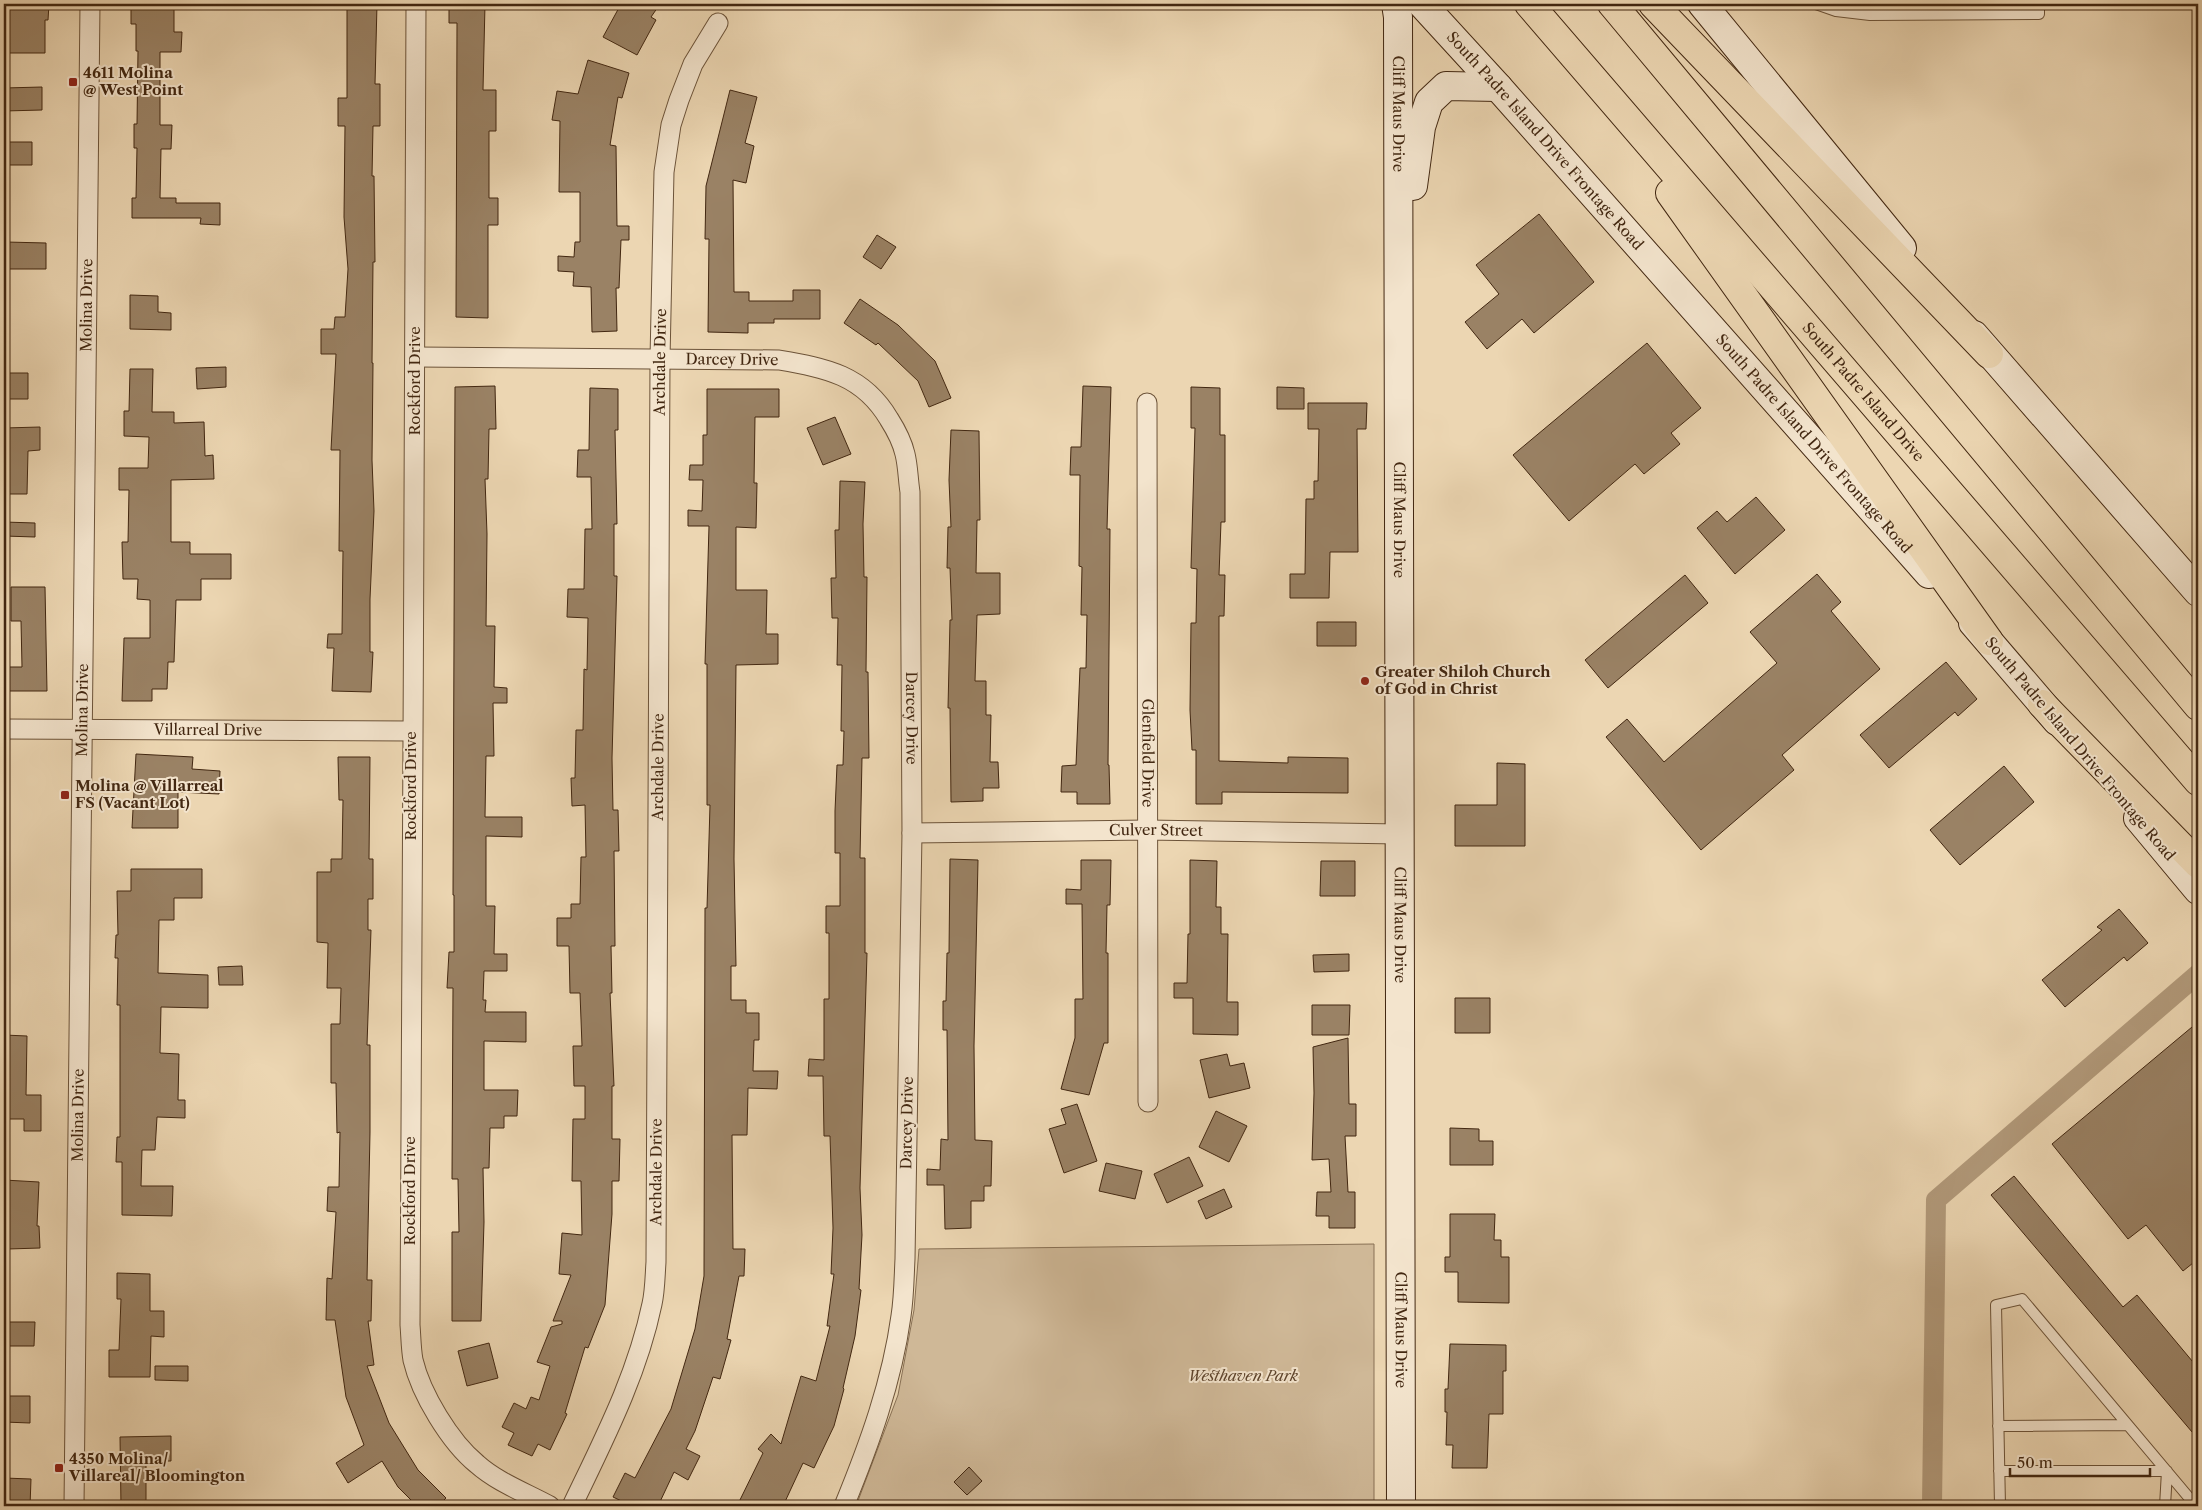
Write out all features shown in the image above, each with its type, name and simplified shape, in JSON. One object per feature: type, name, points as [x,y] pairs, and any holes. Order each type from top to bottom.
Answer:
[{"type":"highway","name":"South Padre Island Drive","points":[[1529,4],[2198,781]]},
{"type":"highway","points":[[1612,4],[2198,706]]},
{"type":"highway","points":[[1653,4],[1989,354]]},
{"type":"highway","points":[[1573,57],[1989,641]]},
{"type":"highway","points":[[2042,704],[2198,864]]},
{"type":"main road","name":"Cliff Maus Drive","points":[[1396,4],[1398,17],[1400,344],[1401,1506]]},
{"type":"main road","name":"South Padre Island Drive Frontage Road","points":[[1422,4],[1498,87],[1989,641],[2198,890]]},
{"type":"main road","points":[[1702,4],[1989,354],[2198,592]]},
{"type":"main road","name":"Cliff Maus Drive","points":[[1400,344],[1413,182],[1421,127],[1429,102],[1446,86],[1498,87]]},
{"type":"street","name":"Molina Drive","points":[[74,1506],[90,4]]},
{"type":"street","name":"Rockford Drive","points":[[416,4],[416,358],[411,731],[410,1325],[413,1360],[423,1388],[435,1411],[453,1438],[476,1464],[550,1506]]},
{"type":"street","name":"Archdale Drive","points":[[572,1506],[620,1404],[632,1371],[652,1302],[656,1262],[660,359],[664,172],[671,124],[693,64],[718,23]]},
{"type":"street","name":"Darcey Drive","points":[[416,358],[779,360],[818,366],[840,374],[864,388],[881,406],[899,436],[905,455],[910,492],[912,833],[905,1249],[901,1316],[893,1359],[879,1412],[844,1506]]},
{"type":"street","name":"Glenfield Drive","points":[[1147,403],[1148,1102]]},
{"type":"street","name":"Villarreal Drive","points":[[4,729],[411,731]]},
{"type":"street","name":"Culver Street","points":[[912,833],[1147,830],[1400,834]]},
{"type":"lane","points":[[1816,4],[1836,11],[1870,15],[2039,14],[2039,4]]},
{"type":"lane","points":[[2000,1506],[1996,1305],[2022,1299],[2196,1506]]},
{"type":"lane","points":[[1998,1426],[2128,1425]]},
{"type":"lane","points":[[1999,1471],[2167,1471]]},
{"type":"lane","points":[[2166,1506],[2167,1471]]},
{"type":"green space","name":"Westhaven Park","points":[[1374,1244],[1374,1506],[856,1506],[898,1395],[914,1310],[919,1249]]},
{"type":"building","points":[[9,4],[49,4],[48,20],[45,20],[45,53],[4,53],[4,34],[8,34]]},
{"type":"building","points":[[131,4],[174,4],[174,32],[182,32],[181,52],[160,52],[160,125],[172,125],[171,149],[161,149],[160,198],[176,198],[176,203],[220,203],[220,225],[200,224],[201,218],[132,218],[132,198],[136,198],[137,148],[134,148],[134,124],[137,124],[138,51],[136,51],[136,24],[131,24]]},
{"type":"building","points":[[347,4],[377,4],[375,84],[380,84],[380,126],[373,126],[372,176],[374,176],[375,262],[373,262],[372,363],[374,511],[370,599],[370,652],[373,652],[371,692],[332,691],[334,648],[327,648],[328,634],[342,634],[343,551],[339,551],[340,450],[331,450],[336,354],[321,354],[321,329],[334,329],[335,317],[345,317],[348,269],[344,217],[345,126],[338,126],[338,98],[347,98]]},
{"type":"building","points":[[449,4],[485,4],[483,90],[496,90],[496,131],[489,131],[489,198],[498,198],[498,225],[488,225],[488,318],[456,317],[457,23],[449,23]]},
{"type":"building","points":[[621,4],[660,4],[651,17],[656,20],[637,55],[603,37]]},
{"type":"building","points":[[588,60],[629,73],[622,98],[618,97],[610,145],[616,146],[617,226],[629,226],[629,240],[621,240],[619,288],[616,288],[617,331],[592,332],[591,287],[573,286],[574,272],[558,271],[558,256],[574,257],[575,242],[580,242],[580,192],[559,192],[560,121],[552,120],[557,91],[578,94]]},
{"type":"building","points":[[42,87],[42,110],[4,111],[4,88]]},
{"type":"building","points":[[730,90],[757,97],[745,143],[754,146],[746,183],[733,180],[734,292],[749,292],[749,301],[793,301],[793,290],[820,290],[820,319],[774,319],[774,323],[748,323],[748,333],[708,332],[709,239],[705,239],[706,186]]},
{"type":"building","points":[[4,142],[32,142],[32,165],[4,165]]},
{"type":"building","points":[[1539,214],[1594,282],[1534,333],[1522,319],[1487,349],[1465,322],[1499,294],[1476,265]]},
{"type":"building","points":[[877,235],[896,247],[881,269],[863,257]]},
{"type":"building","points":[[6,242],[46,243],[46,269],[6,269]]},
{"type":"building","points":[[130,295],[158,296],[158,312],[171,313],[171,330],[130,329]]},
{"type":"building","points":[[860,299],[898,325],[935,361],[951,398],[929,407],[918,381],[878,343],[876,345],[844,323]]},
{"type":"building","points":[[1647,343],[1701,408],[1671,433],[1680,444],[1644,474],[1635,464],[1569,521],[1513,455]]},
{"type":"building","points":[[226,367],[226,387],[197,389],[196,368]]},
{"type":"building","points":[[130,369],[153,369],[152,412],[174,412],[174,423],[204,422],[205,456],[213,455],[214,479],[171,480],[171,542],[190,542],[190,554],[231,554],[231,579],[201,579],[201,600],[176,600],[174,662],[168,662],[167,689],[152,689],[152,701],[122,701],[124,638],[150,638],[150,600],[137,599],[138,579],[123,579],[122,542],[128,542],[129,490],[119,490],[119,468],[148,468],[149,437],[124,436],[124,411],[129,411]]},
{"type":"building","points":[[4,373],[28,373],[28,399],[4,399]]},
{"type":"building","points":[[495,386],[496,429],[489,429],[488,479],[485,479],[487,534],[486,626],[495,626],[494,687],[507,688],[507,703],[493,703],[494,756],[486,756],[485,817],[522,817],[522,837],[486,836],[486,906],[495,906],[494,954],[507,954],[507,971],[484,971],[483,1000],[486,1000],[485,1012],[526,1012],[526,1042],[484,1041],[484,1090],[518,1090],[517,1116],[504,1116],[504,1128],[490,1128],[489,1168],[483,1168],[484,1222],[481,1321],[452,1321],[452,1232],[459,1232],[458,1179],[452,1179],[453,988],[447,988],[449,952],[454,952],[455,387]]},
{"type":"building","points":[[1083,386],[1111,387],[1107,529],[1110,529],[1108,765],[1110,804],[1077,804],[1077,792],[1061,792],[1062,766],[1076,765],[1080,668],[1086,668],[1087,615],[1081,615],[1082,567],[1079,566],[1080,475],[1070,475],[1071,447],[1081,447]]},
{"type":"building","points":[[1191,387],[1220,388],[1220,435],[1225,435],[1225,522],[1221,522],[1219,575],[1225,575],[1224,616],[1219,616],[1219,761],[1288,763],[1288,757],[1348,758],[1348,793],[1222,792],[1222,804],[1196,804],[1196,750],[1192,750],[1190,710],[1191,623],[1196,623],[1197,569],[1191,568],[1195,428],[1191,428]]},
{"type":"building","points":[[1277,387],[1304,388],[1304,409],[1277,409]]},
{"type":"building","points":[[590,388],[618,389],[618,430],[615,430],[617,524],[614,524],[614,576],[617,576],[612,758],[613,810],[618,810],[619,851],[614,851],[615,946],[611,946],[612,993],[610,993],[614,1086],[612,1086],[612,1139],[620,1139],[619,1181],[612,1181],[612,1214],[605,1305],[588,1348],[585,1347],[565,1413],[567,1414],[550,1450],[538,1444],[532,1456],[508,1445],[514,1433],[502,1427],[514,1403],[526,1409],[531,1397],[539,1400],[550,1366],[537,1362],[551,1327],[562,1324],[562,1321],[553,1321],[571,1275],[559,1274],[562,1233],[582,1235],[581,1181],[572,1181],[573,1119],[585,1119],[585,1086],[574,1086],[573,1046],[582,1046],[580,993],[570,993],[569,946],[557,946],[557,918],[571,918],[571,904],[580,904],[581,857],[586,857],[585,805],[572,806],[571,778],[575,778],[576,730],[583,730],[584,669],[587,670],[588,618],[567,617],[568,589],[584,589],[585,529],[592,529],[591,477],[577,477],[578,450],[589,450]]},
{"type":"building","points":[[707,389],[779,389],[779,417],[755,417],[754,483],[757,483],[756,528],[736,527],[736,590],[767,590],[766,634],[778,634],[778,664],[736,665],[734,859],[736,966],[731,966],[731,1000],[746,1000],[746,1013],[759,1013],[759,1040],[754,1040],[753,1071],[778,1071],[777,1089],[748,1088],[747,1135],[732,1135],[733,1249],[745,1249],[744,1276],[739,1276],[727,1339],[731,1340],[720,1379],[713,1377],[695,1431],[686,1449],[700,1456],[688,1480],[674,1472],[658,1506],[632,1506],[613,1497],[625,1473],[635,1478],[671,1409],[695,1329],[704,1276],[705,908],[707,908],[710,805],[707,805],[707,664],[705,664],[709,526],[688,526],[688,510],[702,511],[703,480],[689,480],[690,465],[703,465],[703,435],[707,435]]},
{"type":"building","points":[[1308,403],[1367,403],[1366,429],[1357,429],[1358,552],[1330,552],[1329,598],[1290,598],[1290,574],[1305,574],[1306,499],[1314,499],[1314,481],[1318,481],[1319,429],[1308,429]]},
{"type":"building","points":[[835,417],[851,454],[823,465],[807,428]]},
{"type":"building","points":[[40,427],[40,450],[28,451],[27,494],[4,494],[4,428]]},
{"type":"building","points":[[951,430],[979,431],[980,520],[977,520],[976,573],[1000,573],[1000,614],[977,615],[975,681],[986,681],[986,715],[991,715],[990,762],[998,762],[999,788],[983,788],[983,801],[951,802],[950,708],[948,708],[950,620],[952,620],[950,568],[947,568],[948,527],[951,527],[949,480]]},
{"type":"building","points":[[840,481],[865,482],[863,524],[864,577],[867,577],[866,672],[868,672],[869,758],[862,758],[860,858],[865,858],[865,953],[867,953],[860,1188],[862,1235],[859,1289],[861,1290],[855,1336],[844,1389],[834,1426],[814,1468],[803,1463],[783,1506],[737,1506],[763,1453],[758,1449],[771,1434],[781,1444],[801,1376],[816,1381],[830,1326],[827,1326],[834,1274],[831,1274],[833,1228],[830,1136],[824,1136],[823,1076],[808,1076],[809,1059],[824,1060],[824,999],[829,999],[829,933],[826,933],[826,906],[840,906],[840,853],[835,853],[835,811],[837,765],[843,765],[844,731],[841,731],[842,665],[837,665],[838,618],[832,618],[831,578],[836,578],[835,530],[839,530]]},
{"type":"building","points":[[1756,497],[1785,530],[1735,574],[1697,528],[1717,511],[1727,522]]},
{"type":"building","points":[[4,522],[35,523],[35,537],[4,536]]},
{"type":"building","points":[[1817,574],[1841,602],[1831,611],[1880,669],[1782,755],[1794,770],[1701,850],[1606,737],[1627,719],[1664,762],[1777,663],[1750,632]]},
{"type":"building","points":[[1685,575],[1708,603],[1608,688],[1585,660]]},
{"type":"building","points":[[11,587],[45,587],[47,691],[4,691],[4,667],[22,667],[21,621],[11,621]]},
{"type":"building","points":[[1317,622],[1356,622],[1356,646],[1317,646]]},
{"type":"building","points":[[1946,662],[1977,699],[1958,716],[1955,712],[1889,768],[1860,735]]},
{"type":"building","points":[[136,754],[193,757],[192,769],[220,771],[219,794],[178,792],[178,828],[132,828]]},
{"type":"building","points":[[338,757],[370,757],[369,859],[373,859],[373,899],[368,899],[368,930],[371,930],[367,1045],[370,1045],[370,1132],[367,1280],[372,1280],[371,1321],[368,1321],[374,1365],[367,1366],[389,1423],[418,1470],[446,1498],[438,1506],[417,1506],[398,1487],[382,1461],[348,1483],[336,1463],[364,1445],[346,1397],[335,1320],[326,1320],[327,1278],[332,1279],[336,1212],[327,1211],[328,1187],[339,1187],[340,1132],[337,1133],[336,1083],[331,1083],[331,1024],[340,1024],[341,988],[327,988],[328,943],[317,942],[317,872],[331,872],[331,859],[342,859],[343,800],[339,800]]},
{"type":"building","points":[[1497,763],[1525,764],[1525,846],[1455,846],[1455,805],[1497,805]]},
{"type":"building","points":[[2004,766],[2034,802],[1960,865],[1930,830]]},
{"type":"building","points":[[950,859],[978,860],[974,1046],[975,1140],[992,1141],[991,1186],[984,1186],[984,1201],[971,1201],[971,1228],[945,1229],[944,1185],[927,1185],[927,1169],[940,1170],[941,1139],[948,1140],[947,1030],[943,1030],[943,1001],[946,1001],[947,953],[949,953]]},
{"type":"building","points":[[1081,860],[1111,860],[1110,905],[1107,905],[1106,953],[1108,953],[1108,1043],[1104,1043],[1089,1095],[1061,1089],[1075,1038],[1075,999],[1083,999],[1082,904],[1066,904],[1066,889],[1081,890]]},
{"type":"building","points":[[1190,860],[1217,861],[1216,907],[1221,907],[1221,934],[1228,934],[1227,1002],[1238,1002],[1238,1035],[1193,1034],[1193,998],[1174,998],[1174,983],[1187,983],[1188,934],[1190,934]]},
{"type":"building","points":[[1321,861],[1355,861],[1355,896],[1320,896]]},
{"type":"building","points":[[131,869],[202,869],[202,898],[174,898],[174,920],[159,920],[158,973],[208,975],[208,1008],[161,1007],[160,1053],[179,1054],[178,1100],[185,1100],[185,1118],[157,1117],[155,1150],[142,1150],[141,1186],[173,1186],[172,1216],[122,1215],[122,1162],[116,1162],[117,1137],[120,1137],[120,1005],[117,1005],[118,958],[115,958],[116,935],[118,935],[117,891],[131,891]]},
{"type":"building","points":[[2119,909],[2148,943],[2127,961],[2124,957],[2065,1007],[2042,980],[2102,930],[2097,927]]},
{"type":"building","points":[[1349,954],[1349,971],[1314,972],[1313,955]]},
{"type":"building","points":[[242,966],[243,985],[219,985],[218,967]]},
{"type":"building","points":[[1455,998],[1490,998],[1490,1033],[1455,1033]]},
{"type":"building","points":[[1312,1005],[1350,1005],[1349,1035],[1312,1035]]},
{"type":"building","points":[[2198,1022],[2198,1259],[2183,1271],[2146,1225],[2128,1239],[2052,1144]]},
{"type":"building","points":[[4,1035],[27,1036],[26,1095],[41,1095],[41,1131],[24,1131],[24,1119],[7,1119],[7,1090],[4,1090]]},
{"type":"building","points":[[1348,1038],[1349,1104],[1356,1104],[1356,1136],[1345,1136],[1348,1192],[1355,1192],[1355,1228],[1329,1228],[1329,1216],[1316,1216],[1317,1192],[1331,1192],[1329,1159],[1312,1160],[1313,1047]]},
{"type":"building","points":[[1227,1054],[1230,1066],[1244,1063],[1250,1088],[1209,1098],[1200,1060]]},
{"type":"building","points":[[1077,1104],[1097,1161],[1064,1173],[1049,1129],[1066,1124],[1061,1109]]},
{"type":"building","points":[[1216,1111],[1247,1126],[1229,1162],[1199,1147]]},
{"type":"building","points":[[1450,1128],[1479,1129],[1479,1141],[1493,1141],[1493,1165],[1450,1165]]},
{"type":"building","points":[[1189,1157],[1203,1186],[1167,1203],[1154,1174]]},
{"type":"building","points":[[1106,1163],[1142,1171],[1135,1199],[1099,1191]]},
{"type":"building","points":[[2014,1176],[2123,1307],[2137,1295],[2198,1368],[2198,1439],[1991,1195]]},
{"type":"building","points":[[4,1180],[39,1182],[37,1226],[39,1226],[40,1248],[8,1249],[8,1211],[4,1210]]},
{"type":"building","points":[[1224,1189],[1232,1207],[1206,1219],[1198,1201]]},
{"type":"building","points":[[1450,1214],[1495,1214],[1494,1240],[1501,1240],[1501,1257],[1509,1257],[1509,1303],[1458,1302],[1458,1272],[1445,1272],[1445,1257],[1450,1257]]},
{"type":"building","points":[[117,1273],[150,1274],[150,1311],[164,1311],[164,1337],[151,1336],[150,1377],[109,1377],[109,1350],[119,1350],[121,1299],[117,1299]]},
{"type":"building","points":[[4,1322],[35,1322],[34,1346],[4,1346]]},
{"type":"building","points":[[489,1343],[498,1378],[467,1386],[458,1351]]},
{"type":"building","points":[[1450,1344],[1506,1345],[1506,1371],[1503,1371],[1503,1414],[1489,1414],[1487,1468],[1452,1468],[1453,1445],[1446,1445],[1447,1412],[1445,1412],[1445,1389],[1448,1389]]},
{"type":"building","points":[[155,1366],[188,1366],[188,1381],[155,1380]]},
{"type":"building","points":[[4,1396],[30,1396],[30,1423],[4,1422]]},
{"type":"building","points":[[171,1436],[171,1461],[146,1461],[146,1506],[121,1506],[120,1437]]},
{"type":"building","points":[[969,1467],[982,1481],[967,1495],[954,1482]]},
{"type":"building","points":[[4,1478],[31,1479],[30,1506],[4,1506]]},
{"type":"waterway","points":[[1932,1506],[1936,1200],[2198,974]]},
{"type":"place","name":"4611 Molina @ West Point","points":[[73,82]]},
{"type":"place","name":"Greater Shiloh Church of God in Christ","points":[[1365,681]]},
{"type":"place","name":"Molina @ Villarreal FS (Vacant Lot)","points":[[65,795]]},
{"type":"place","name":"4350 Molina/ Villareal/ Bloomington","points":[[59,1468]]}]
